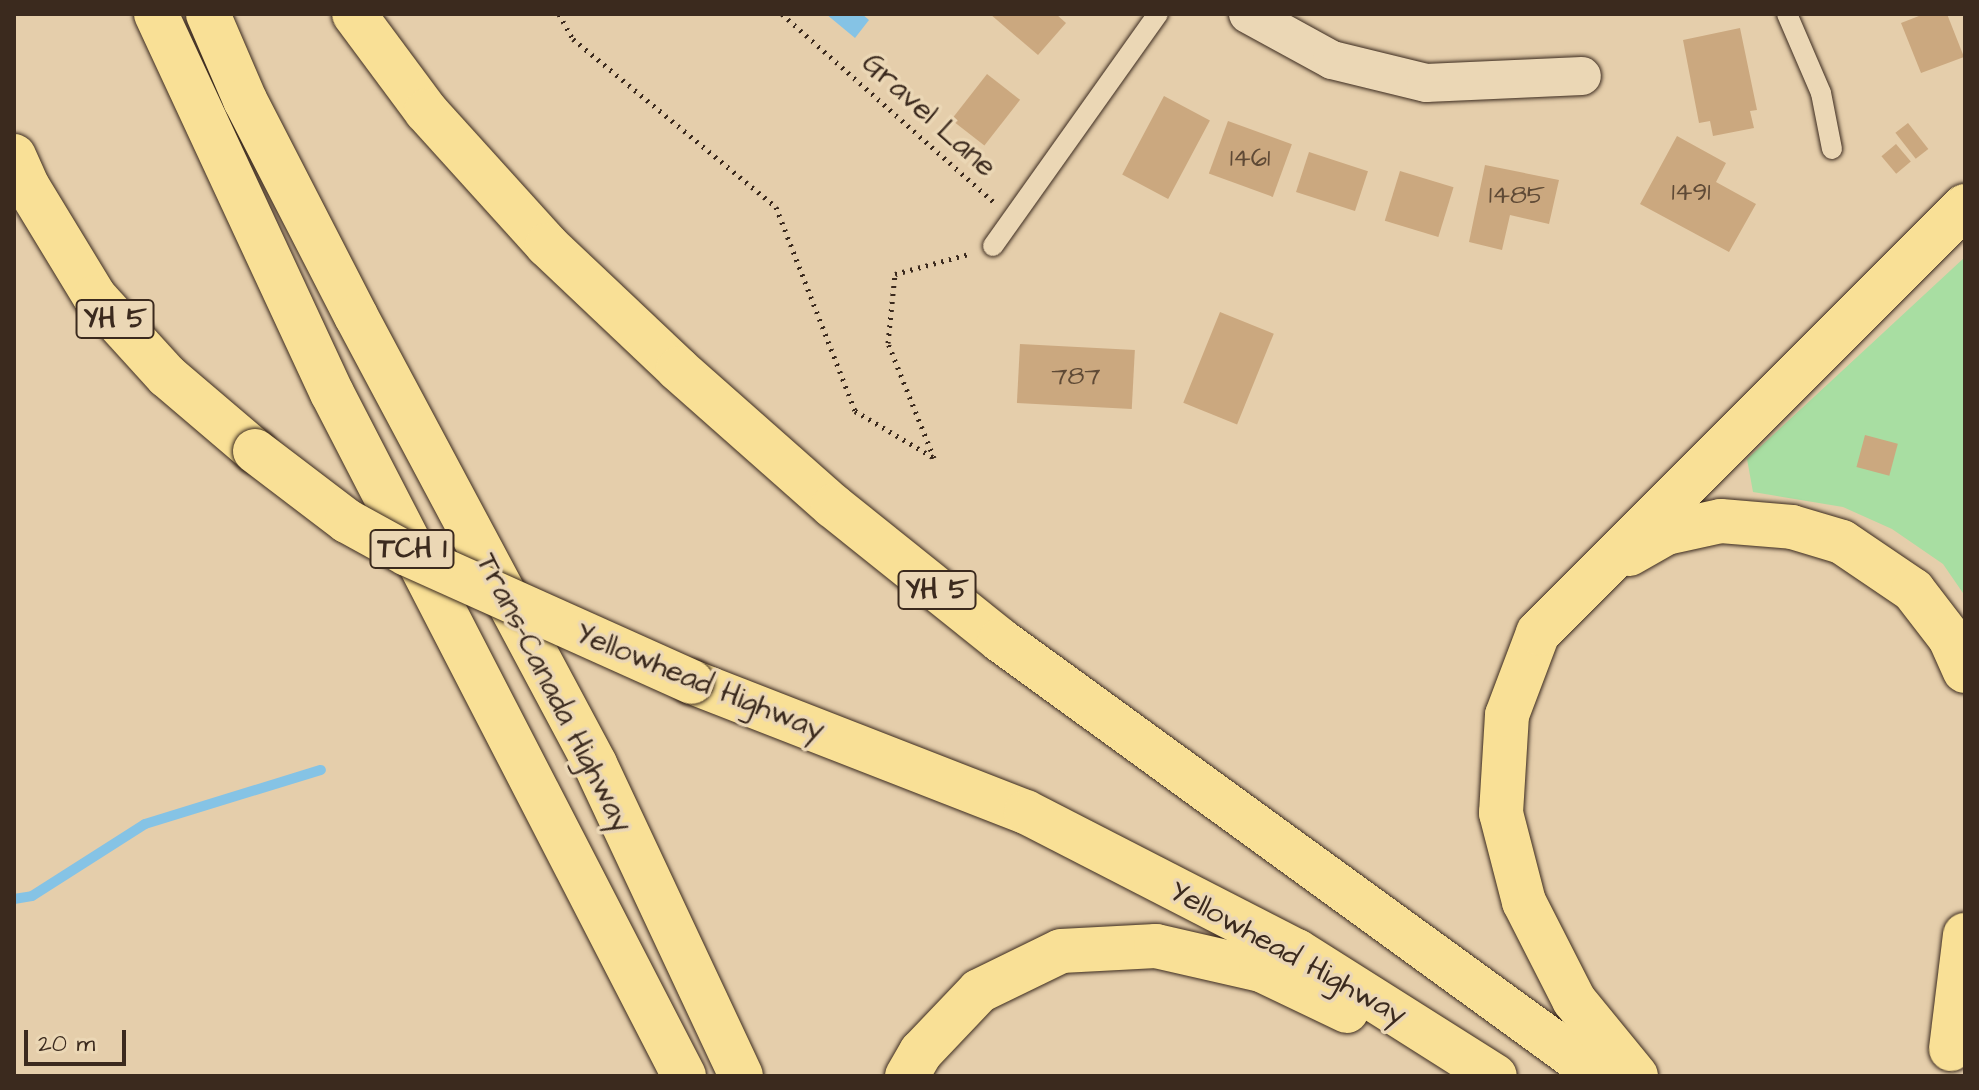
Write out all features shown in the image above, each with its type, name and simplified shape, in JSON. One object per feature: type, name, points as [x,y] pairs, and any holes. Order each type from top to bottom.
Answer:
[{"type":"highway","name":"Trans-Canada Highway","points":[[156,14],[332,393],[684,1076]]},
{"type":"highway","name":"Trans-Canada Highway","points":[[208,14],[245,100],[349,303],[595,764],[741,1076]]},
{"type":"highway","name":"YH 5","points":[[354,14],[426,111],[547,245],[678,369],[833,506],[1000,640],[1600,1076]]},
{"type":"highway","name":"Yellowhead Highway","points":[[14,156],[28,187],[95,297],[167,376],[255,451],[347,521],[407,554],[692,682],[1026,812],[1297,951],[1495,1076]]},
{"type":"highway","points":[[1636,1076],[1574,1000],[1524,902],[1501,813],[1507,715],[1538,633],[1965,206]]},
{"type":"highway","points":[[1593,576],[1666,533],[1721,521],[1792,527],[1842,542],[1913,590],[1950,638],[1965,671]]},
{"type":"highway","points":[[1951,1049],[1965,935]]},
{"type":"highway","points":[[907,1076],[921,1052],[979,991],[1061,951],[1156,946],[1261,970],[1328,1000],[1466,1076]]},
{"type":"street","points":[[1248,14],[1332,60],[1426,83],[1582,76]]},
{"type":"lane","points":[[993,246],[1158,14]]},
{"type":"lane","points":[[1787,14],[1821,93],[1832,149]]},
{"type":"path","points":[[559,14],[573,39],[776,207],[855,411],[934,458],[888,343],[895,274],[993,246]]},
{"type":"path","name":"Gravel Lane","points":[[782,14],[1011,217]]},
{"type":"green space","points":[[1965,257],[1965,596],[1943,564],[1892,529],[1843,507],[1753,492],[1747,459]]},
{"type":"water","points":[[826,14],[862,14],[869,20],[855,38]]},
{"type":"building","points":[[990,14],[1056,14],[1066,23],[1038,55]]},
{"type":"building","points":[[1924,14],[1947,14],[1964,57],[1921,73],[1901,23]]},
{"type":"building","points":[[1740,28],[1757,110],[1750,111],[1754,128],[1713,136],[1710,121],[1699,123],[1683,40]]},
{"type":"building","points":[[987,74],[1020,100],[984,146],[951,120]]},
{"type":"building","points":[[1164,96],[1210,120],[1168,199],[1122,175]]},
{"type":"building","points":[[1228,121],[1292,144],[1273,197],[1209,174]]},
{"type":"building","points":[[1908,123],[1928,149],[1916,159],[1895,133]]},
{"type":"building","points":[[1677,136],[1726,163],[1716,182],[1756,204],[1729,252],[1640,204]]},
{"type":"building","points":[[1896,144],[1911,162],[1896,174],[1881,156]]},
{"type":"building","points":[[1309,152],[1368,171],[1355,211],[1296,192]]},
{"type":"building","points":[[1485,165],[1559,180],[1549,224],[1510,215],[1502,250],[1469,242]]},
{"type":"building","points":[[1400,171],[1454,187],[1438,237],[1385,221]]},
{"type":"building","points":[[1220,312],[1274,334],[1237,425],[1183,403]]},
{"type":"building","points":[[1020,344],[1135,350],[1132,409],[1017,403]]},
{"type":"building","points":[[1865,435],[1898,444],[1889,476],[1856,467]]},
{"type":"waterway","points":[[14,899],[32,896],[145,824],[321,770]]}]
